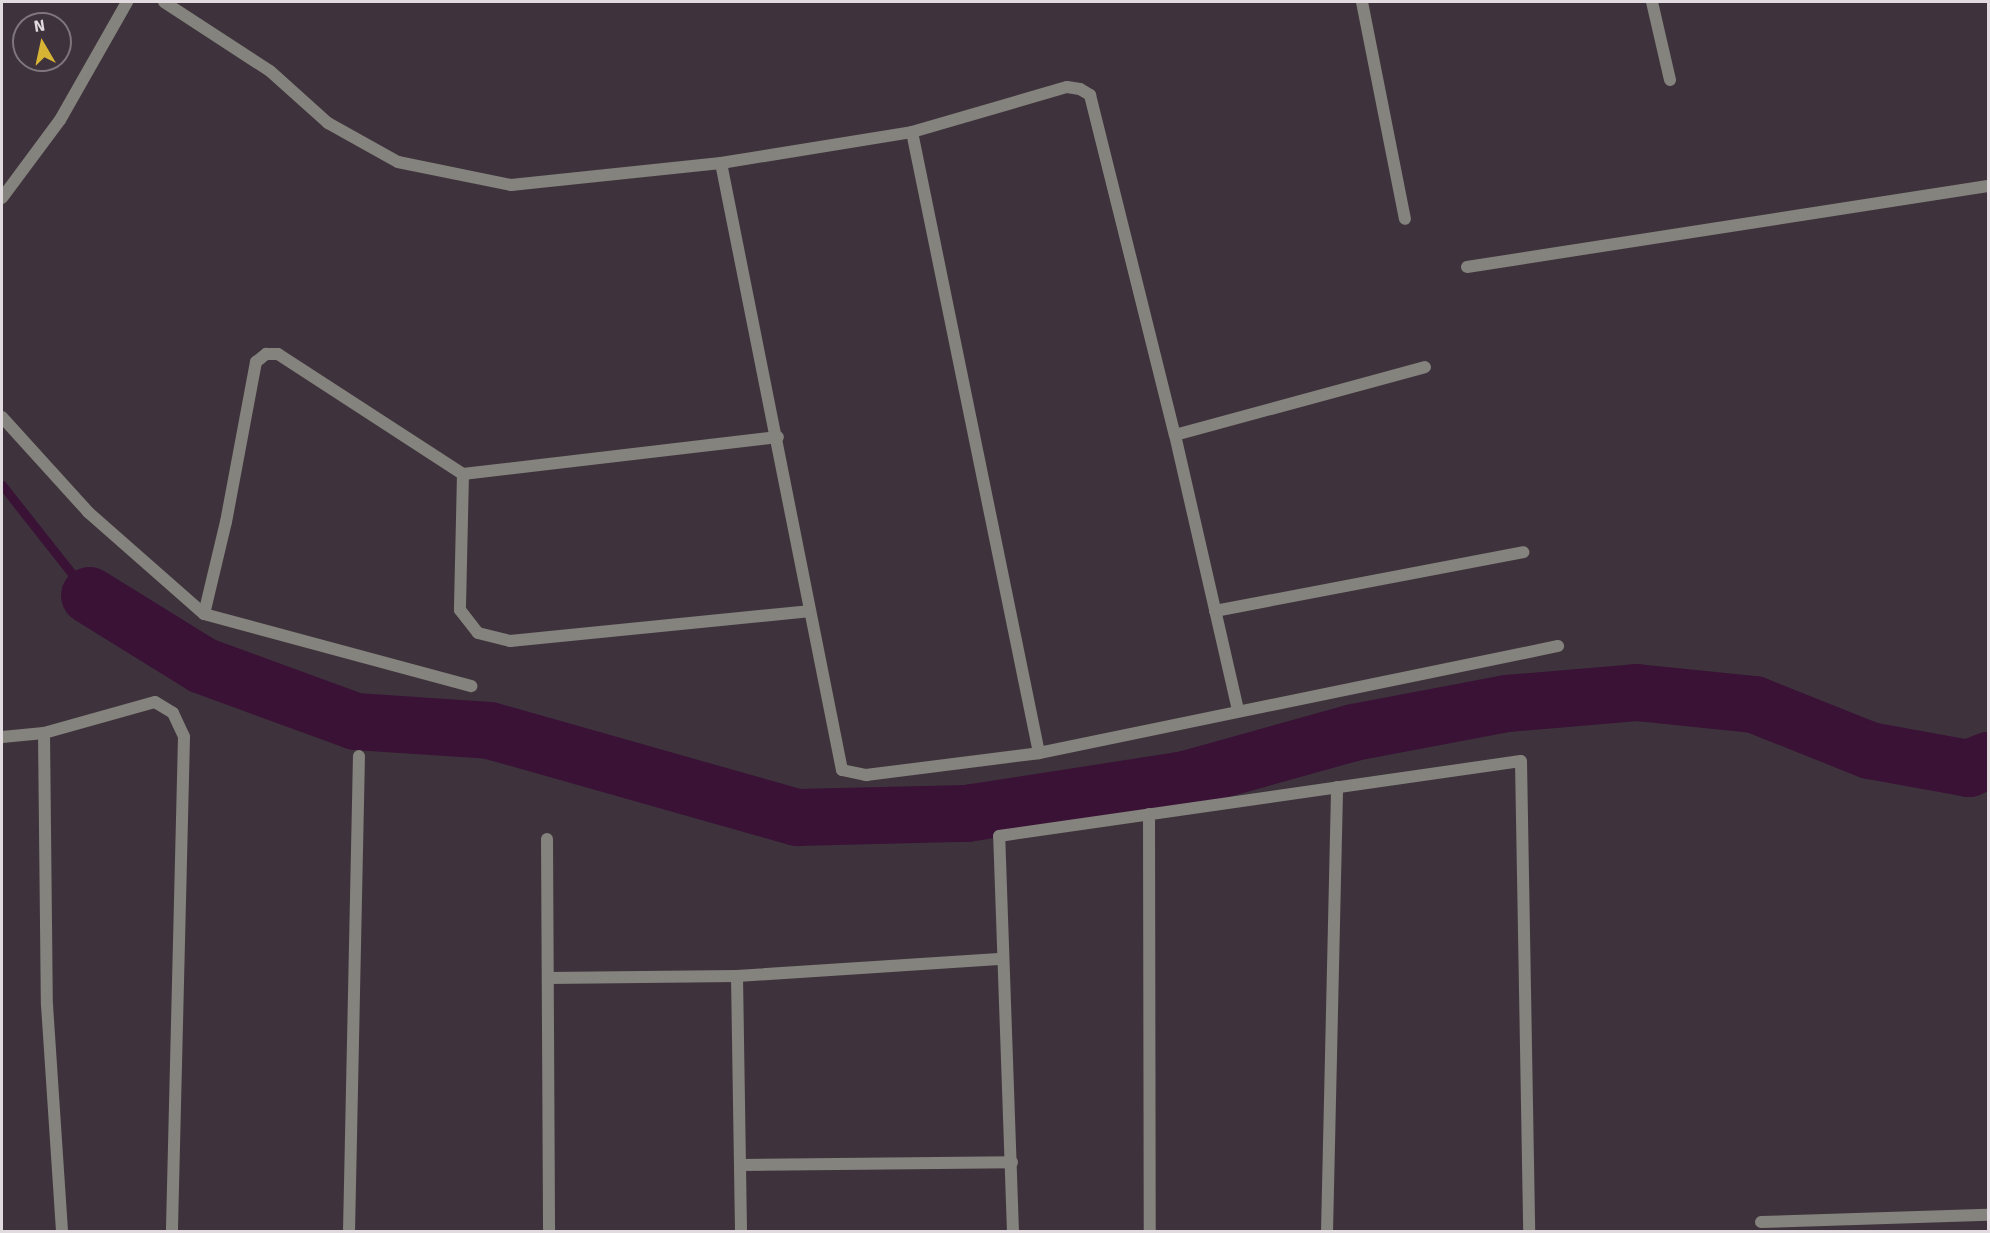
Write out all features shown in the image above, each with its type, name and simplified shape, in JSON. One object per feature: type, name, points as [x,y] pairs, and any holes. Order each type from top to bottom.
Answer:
[{"type":"street","points":[[2,198],[60,120],[127,2]]},
{"type":"street","points":[[165,2],[270,71],[328,123],[398,162],[511,185],[721,163],[912,132],[1067,87],[1080,88],[1090,95],[1175,435],[1238,709]]},
{"type":"street","points":[[1362,2],[1405,219]]},
{"type":"street","points":[[1652,2],[1670,80]]},
{"type":"street","points":[[912,132],[1040,753]]},
{"type":"street","points":[[721,163],[778,436],[808,611],[842,770],[866,775],[1040,753],[1238,709],[1558,646]]},
{"type":"street","points":[[1467,267],[1989,186]]},
{"type":"street","points":[[204,614],[226,522],[256,362],[266,354],[278,354],[463,474],[778,436]]},
{"type":"street","points":[[1175,435],[1425,367]]},
{"type":"street","points":[[2,417],[88,512],[204,614],[471,686]]},
{"type":"street","points":[[463,474],[460,610],[478,633],[510,641],[808,611]]},
{"type":"street","points":[[1215,611],[1523,552]]},
{"type":"street","points":[[2,736],[45,733],[155,702],[173,713],[184,737],[172,1232]]},
{"type":"street","points":[[45,733],[47,1005],[62,1232]]},
{"type":"street","points":[[349,1232],[359,756]]},
{"type":"street","points":[[1013,1232],[999,836],[1521,761],[1529,1232]]},
{"type":"street","points":[[1327,1232],[1337,787]]},
{"type":"street","points":[[1149,814],[1150,1232]]},
{"type":"street","points":[[547,839],[549,1232]]},
{"type":"street","points":[[548,978],[736,976],[1002,959]]},
{"type":"street","points":[[736,976],[741,1232]]},
{"type":"street","points":[[740,1165],[1012,1162]]},
{"type":"street","points":[[1761,1222],[1803,1226],[1989,1215]]},
{"type":"waterway","points":[[2,485],[89,595]]},
{"type":"waterway","points":[[89,595],[202,665],[355,721],[489,730],[797,817],[966,813],[1185,779],[1353,732],[1506,703],[1636,692],[1754,704],[1869,750],[1968,768],[1988,760]]}]
